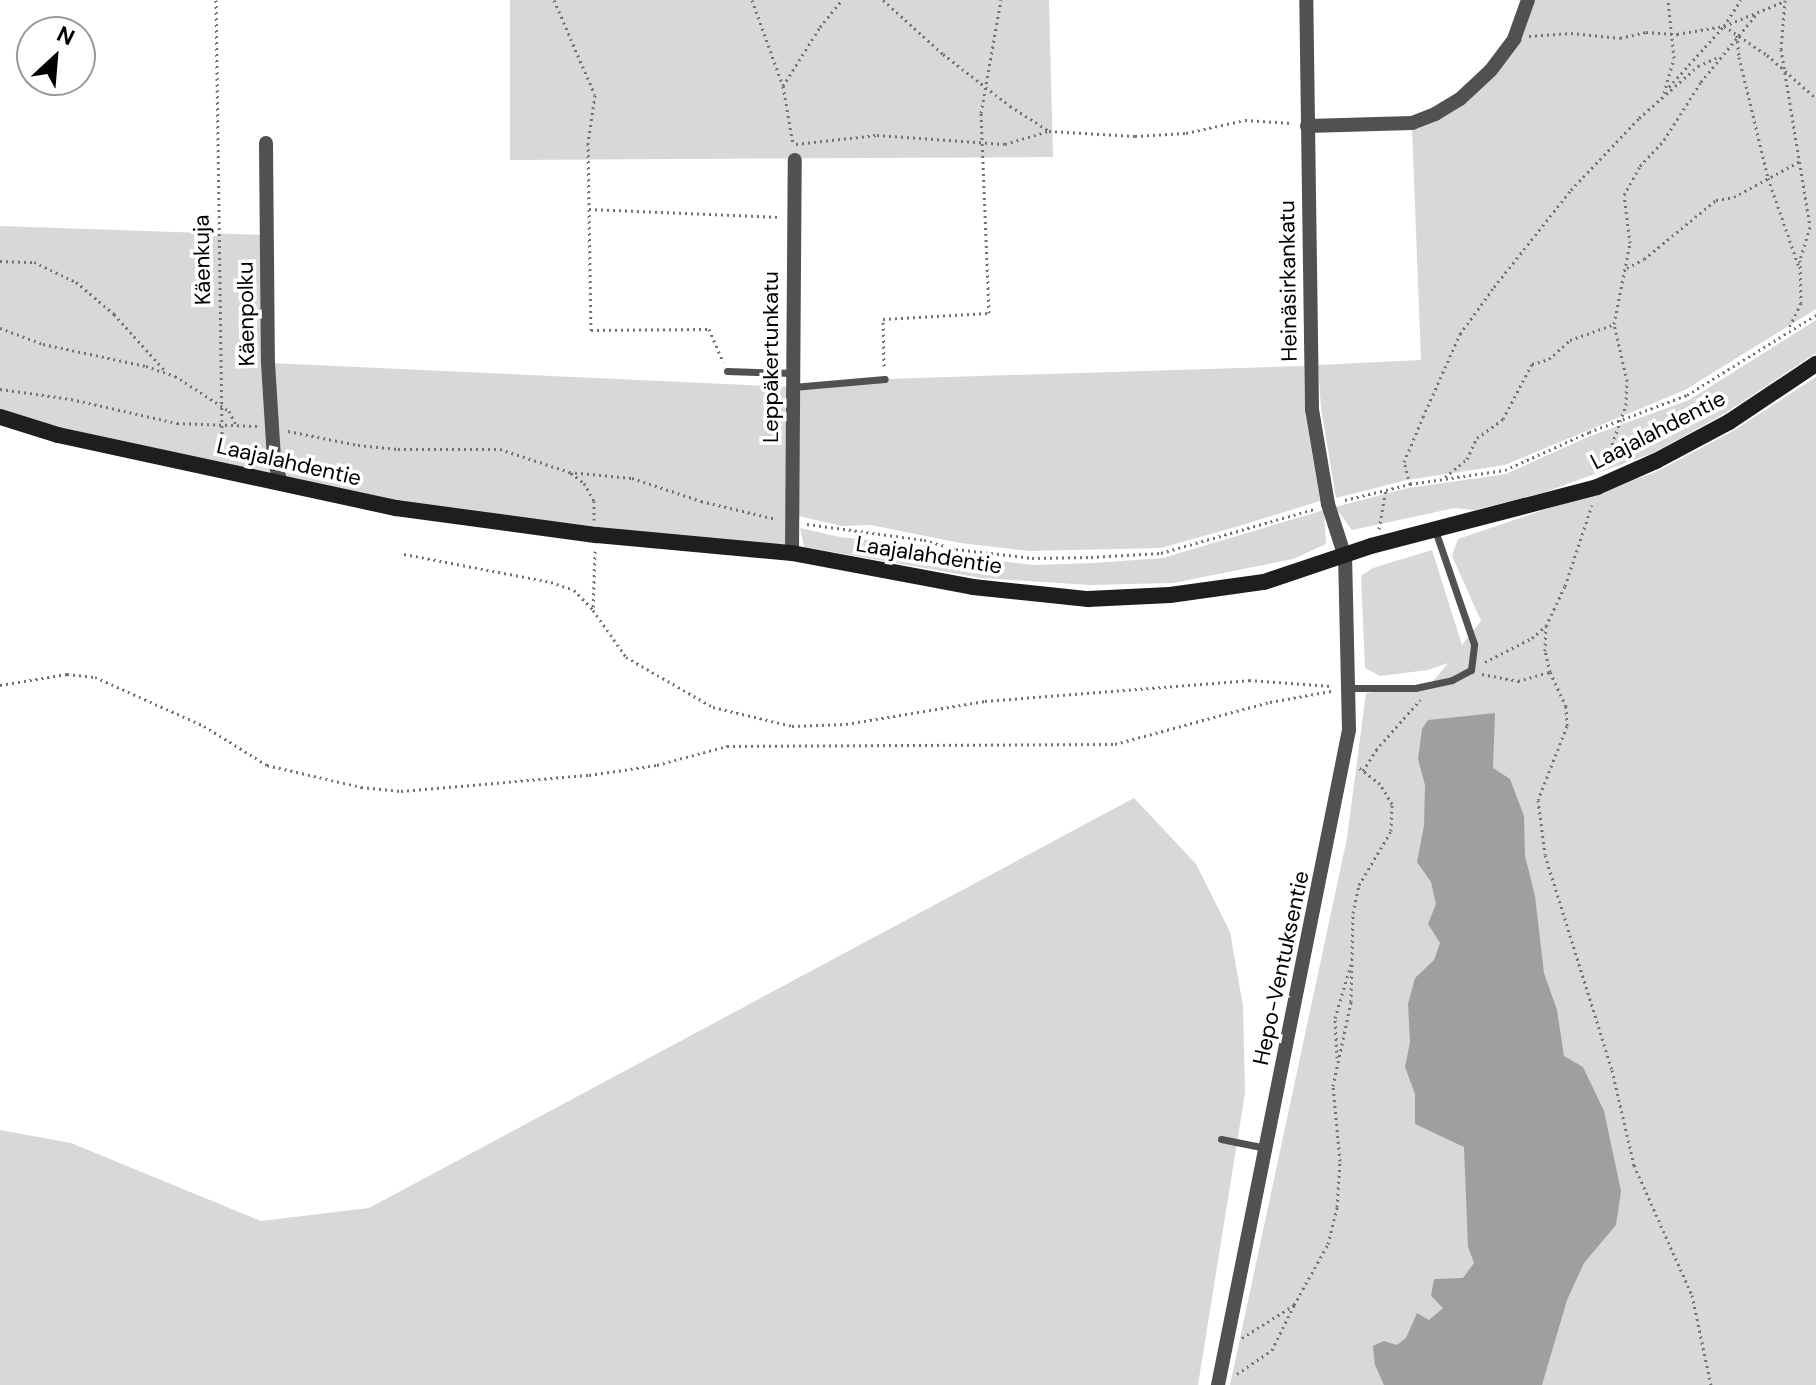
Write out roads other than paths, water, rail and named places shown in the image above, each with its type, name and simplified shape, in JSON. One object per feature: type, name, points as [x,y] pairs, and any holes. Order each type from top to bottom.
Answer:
[{"type":"street","name":"Heinäsirkankatu","points":[[1306,0],[1312,409],[1328,504],[1345,557]]},
{"type":"street","points":[[1307,126],[1412,123],[1435,114],[1460,99],[1491,70],[1514,39],[1528,0]]},
{"type":"street","name":"Käenpolku","points":[[266,143],[268,363],[274,459],[281,484]]},
{"type":"street","name":"Leppäkertunkatu","points":[[792,553],[795,160]]},
{"type":"street","name":"Laajalahdentie","points":[[0,417],[58,435],[396,508],[597,535],[792,553],[973,587],[1088,599],[1170,595],[1264,582],[1371,546],[1597,487],[1656,461],[1729,422],[1816,364]]},
{"type":"street","name":"Hepo-Ventuksentie","points":[[1218,1385],[1345,757],[1351,688],[1345,557]]},
{"type":"lane","points":[[727,371],[792,380],[885,379]]},
{"type":"lane","points":[[1351,688],[1415,688],[1441,683],[1471,670],[1474,644],[1435,530]]},
{"type":"lane","points":[[1221,1139],[1266,1148]]}]
